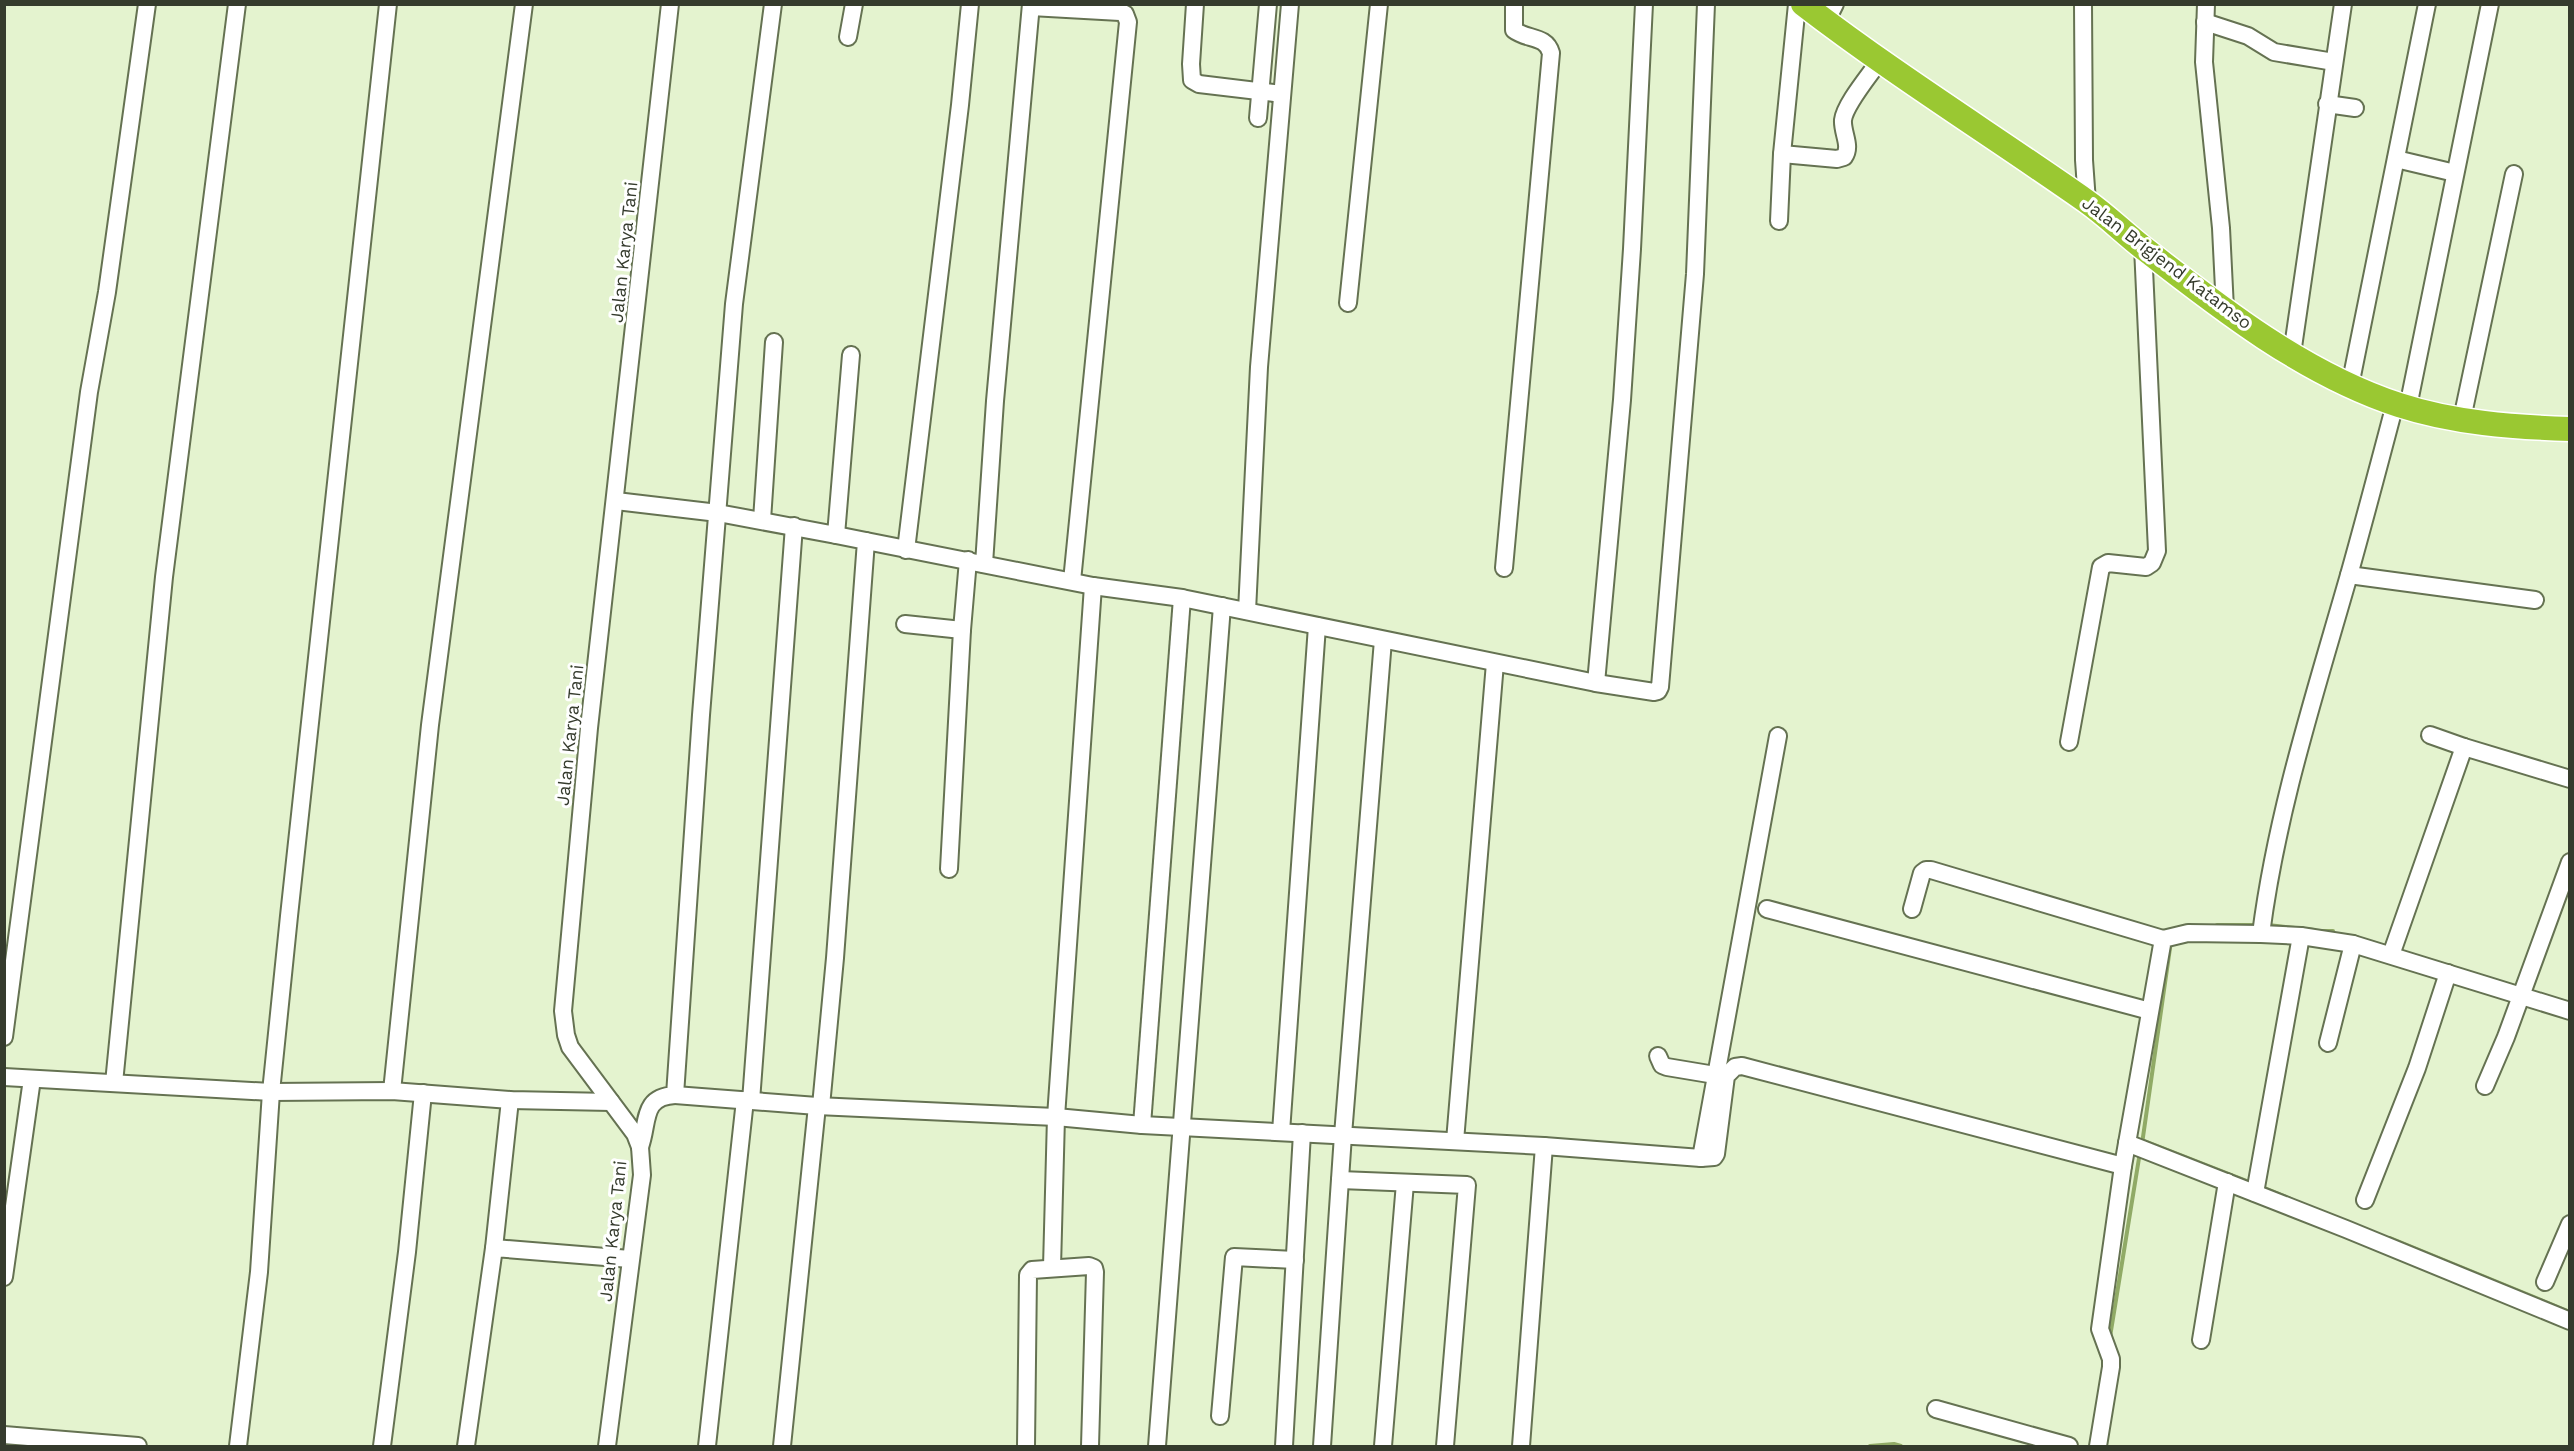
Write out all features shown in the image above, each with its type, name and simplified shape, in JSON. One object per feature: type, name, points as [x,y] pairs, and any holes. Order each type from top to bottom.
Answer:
[{"type":"highway","name":"Jalan Brigjend Katamso","points":[[1803,4],[1831,13],[1880,60],[2087,202],[2225,309],[2292,354],[2350,386],[2402,406],[2508,426],[2569,427]]},
{"type":"street","points":[[4,1037],[89,392],[107,292],[147,4]]},
{"type":"street","points":[[114,1083],[164,577],[237,4]]},
{"type":"street","points":[[238,1446],[259,1272],[271,1092],[387,4]]},
{"type":"street","points":[[392,1091],[430,725],[525,4]]},
{"type":"street","name":"Jalan Karya Tani","points":[[607,1446],[642,1176],[640,1147],[635,1134],[570,1047],[563,1011],[590,728],[670,4]]},
{"type":"street","points":[[675,1095],[734,304],[773,4]]},
{"type":"street","points":[[848,37],[854,4]]},
{"type":"street","points":[[906,550],[960,105],[970,4]]},
{"type":"street","points":[[1195,4],[1192,80],[1199,84],[1282,94]]},
{"type":"street","points":[[1258,118],[1268,4]]},
{"type":"street","points":[[1247,612],[1258,367],[1290,4]]},
{"type":"street","points":[[1348,303],[1379,4]]},
{"type":"street","points":[[1504,568],[1551,53],[1549,45],[1543,40],[1514,30],[1514,4]]},
{"type":"street","points":[[1596,684],[1622,400],[1644,4]]},
{"type":"street","points":[[616,501],[762,520],[1093,586],[1182,598],[1596,684],[1654,692],[1660,687],[1694,285],[1706,4]]},
{"type":"street","points":[[1779,221],[1782,154],[1797,4]]},
{"type":"street","points":[[2083,4],[2084,160],[2087,202]]},
{"type":"street","points":[[2206,4],[2204,62],[2221,228],[2225,309]]},
{"type":"street","points":[[2292,354],[2343,4]]},
{"type":"street","points":[[2350,386],[2427,4]]},
{"type":"street","points":[[2262,926],[2292,771],[2349,575],[2402,406],[2455,173],[2490,4]]},
{"type":"street","points":[[950,869],[962,630],[976,562],[997,378],[1031,6],[1120,12],[1125,14],[1128,22],[1072,581]]},
{"type":"street","points":[[2205,22],[2248,36],[2274,52],[2334,62]]},
{"type":"street","points":[[1782,154],[1837,159],[1844,157],[1847,149],[1844,129],[1845,114],[1880,60]]},
{"type":"street","points":[[2327,104],[2355,108]]},
{"type":"street","points":[[2396,159],[2455,173]]},
{"type":"street","points":[[2462,419],[2514,174]]},
{"type":"street","points":[[2069,742],[2101,567],[2108,563],[2146,567],[2152,563],[2157,551],[2143,247]]},
{"type":"street","points":[[762,520],[774,342]]},
{"type":"street","points":[[836,535],[851,355]]},
{"type":"street","points":[[707,1446],[748,1101],[794,526]]},
{"type":"street","points":[[782,1446],[835,957],[866,541]]},
{"type":"street","points":[[2349,575],[2535,600]]},
{"type":"street","points":[[1052,1267],[1056,1117],[1093,586]]},
{"type":"street","points":[[1142,1125],[1182,598]]},
{"type":"street","points":[[1156,1446],[1222,606]]},
{"type":"street","points":[[905,624],[962,630]]},
{"type":"street","points":[[1281,1132],[1317,626]]},
{"type":"street","points":[[1322,1446],[1343,1135],[1383,640]]},
{"type":"street","points":[[1455,1141],[1495,663]]},
{"type":"street","points":[[2430,735],[2570,779]]},
{"type":"street","points":[[1701,1158],[1778,736]]},
{"type":"street","points":[[2391,955],[2464,747]]},
{"type":"street","points":[[2485,1086],[2570,862]]},
{"type":"street","points":[[1912,909],[1922,873],[1931,870],[2163,939],[2188,933],[2262,926],[2301,936],[2353,944],[2570,1011]]},
{"type":"street","points":[[1767,909],[2150,1011]]},
{"type":"street","points":[[2255,1193],[2301,936]]},
{"type":"street","points":[[2098,1446],[2111,1367],[2111,1359],[2100,1329],[2123,1166],[2163,939]]},
{"type":"street","points":[[2328,1044],[2353,944]]},
{"type":"street","points":[[2365,1200],[2417,1068],[2448,974]]},
{"type":"street","points":[[1658,1056],[1662,1065],[1667,1067],[1715,1075]]},
{"type":"street","points":[[640,1147],[650,1105],[657,1098],[675,1095],[819,1106],[1056,1117],[1142,1125],[1544,1146],[1711,1158],[1716,1154],[1726,1076],[1730,1070],[1742,1066],[2123,1166]]},
{"type":"street","points":[[4,1077],[271,1092],[392,1091],[510,1100],[611,1102]]},
{"type":"street","points":[[4,1277],[32,1079]]},
{"type":"street","points":[[382,1446],[407,1252],[423,1093]]},
{"type":"street","points":[[466,1446],[494,1248],[510,1100]]},
{"type":"street","points":[[1284,1446],[1302,1133]]},
{"type":"street","points":[[2127,1143],[2570,1321]]},
{"type":"street","points":[[1521,1446],[1544,1146]]},
{"type":"street","points":[[1340,1180],[1467,1185],[1445,1446]]},
{"type":"street","points":[[2201,1340],[2227,1182]]},
{"type":"street","points":[[1383,1446],[1405,1183]]},
{"type":"street","points":[[2546,1282],[2570,1224]]},
{"type":"street","points":[[494,1248],[630,1259]]},
{"type":"street","points":[[1220,1416],[1234,1257],[1295,1260]]},
{"type":"street","points":[[1026,1446],[1028,1275],[1032,1269],[1089,1266],[1094,1268],[1090,1446]]},
{"type":"street","points":[[1936,1408],[2069,1446]]},
{"type":"street","points":[[4,1435],[138,1446]]},
{"type":"waterway","points":[[2217,925],[2258,925]]},
{"type":"waterway","points":[[2268,925],[2314,930]]},
{"type":"waterway","points":[[2322,931],[2333,931]]},
{"type":"waterway","points":[[2142,1144],[2171,941]]},
{"type":"waterway","points":[[2142,1140],[2252,1183]]},
{"type":"waterway","points":[[2110,1337],[2140,1152]]},
{"type":"waterway","points":[[2262,1187],[2291,1199]]},
{"type":"waterway","points":[[2390,1238],[2570,1312]]},
{"type":"waterway","points":[[1870,1446],[1894,1444],[1901,1446]]}]
